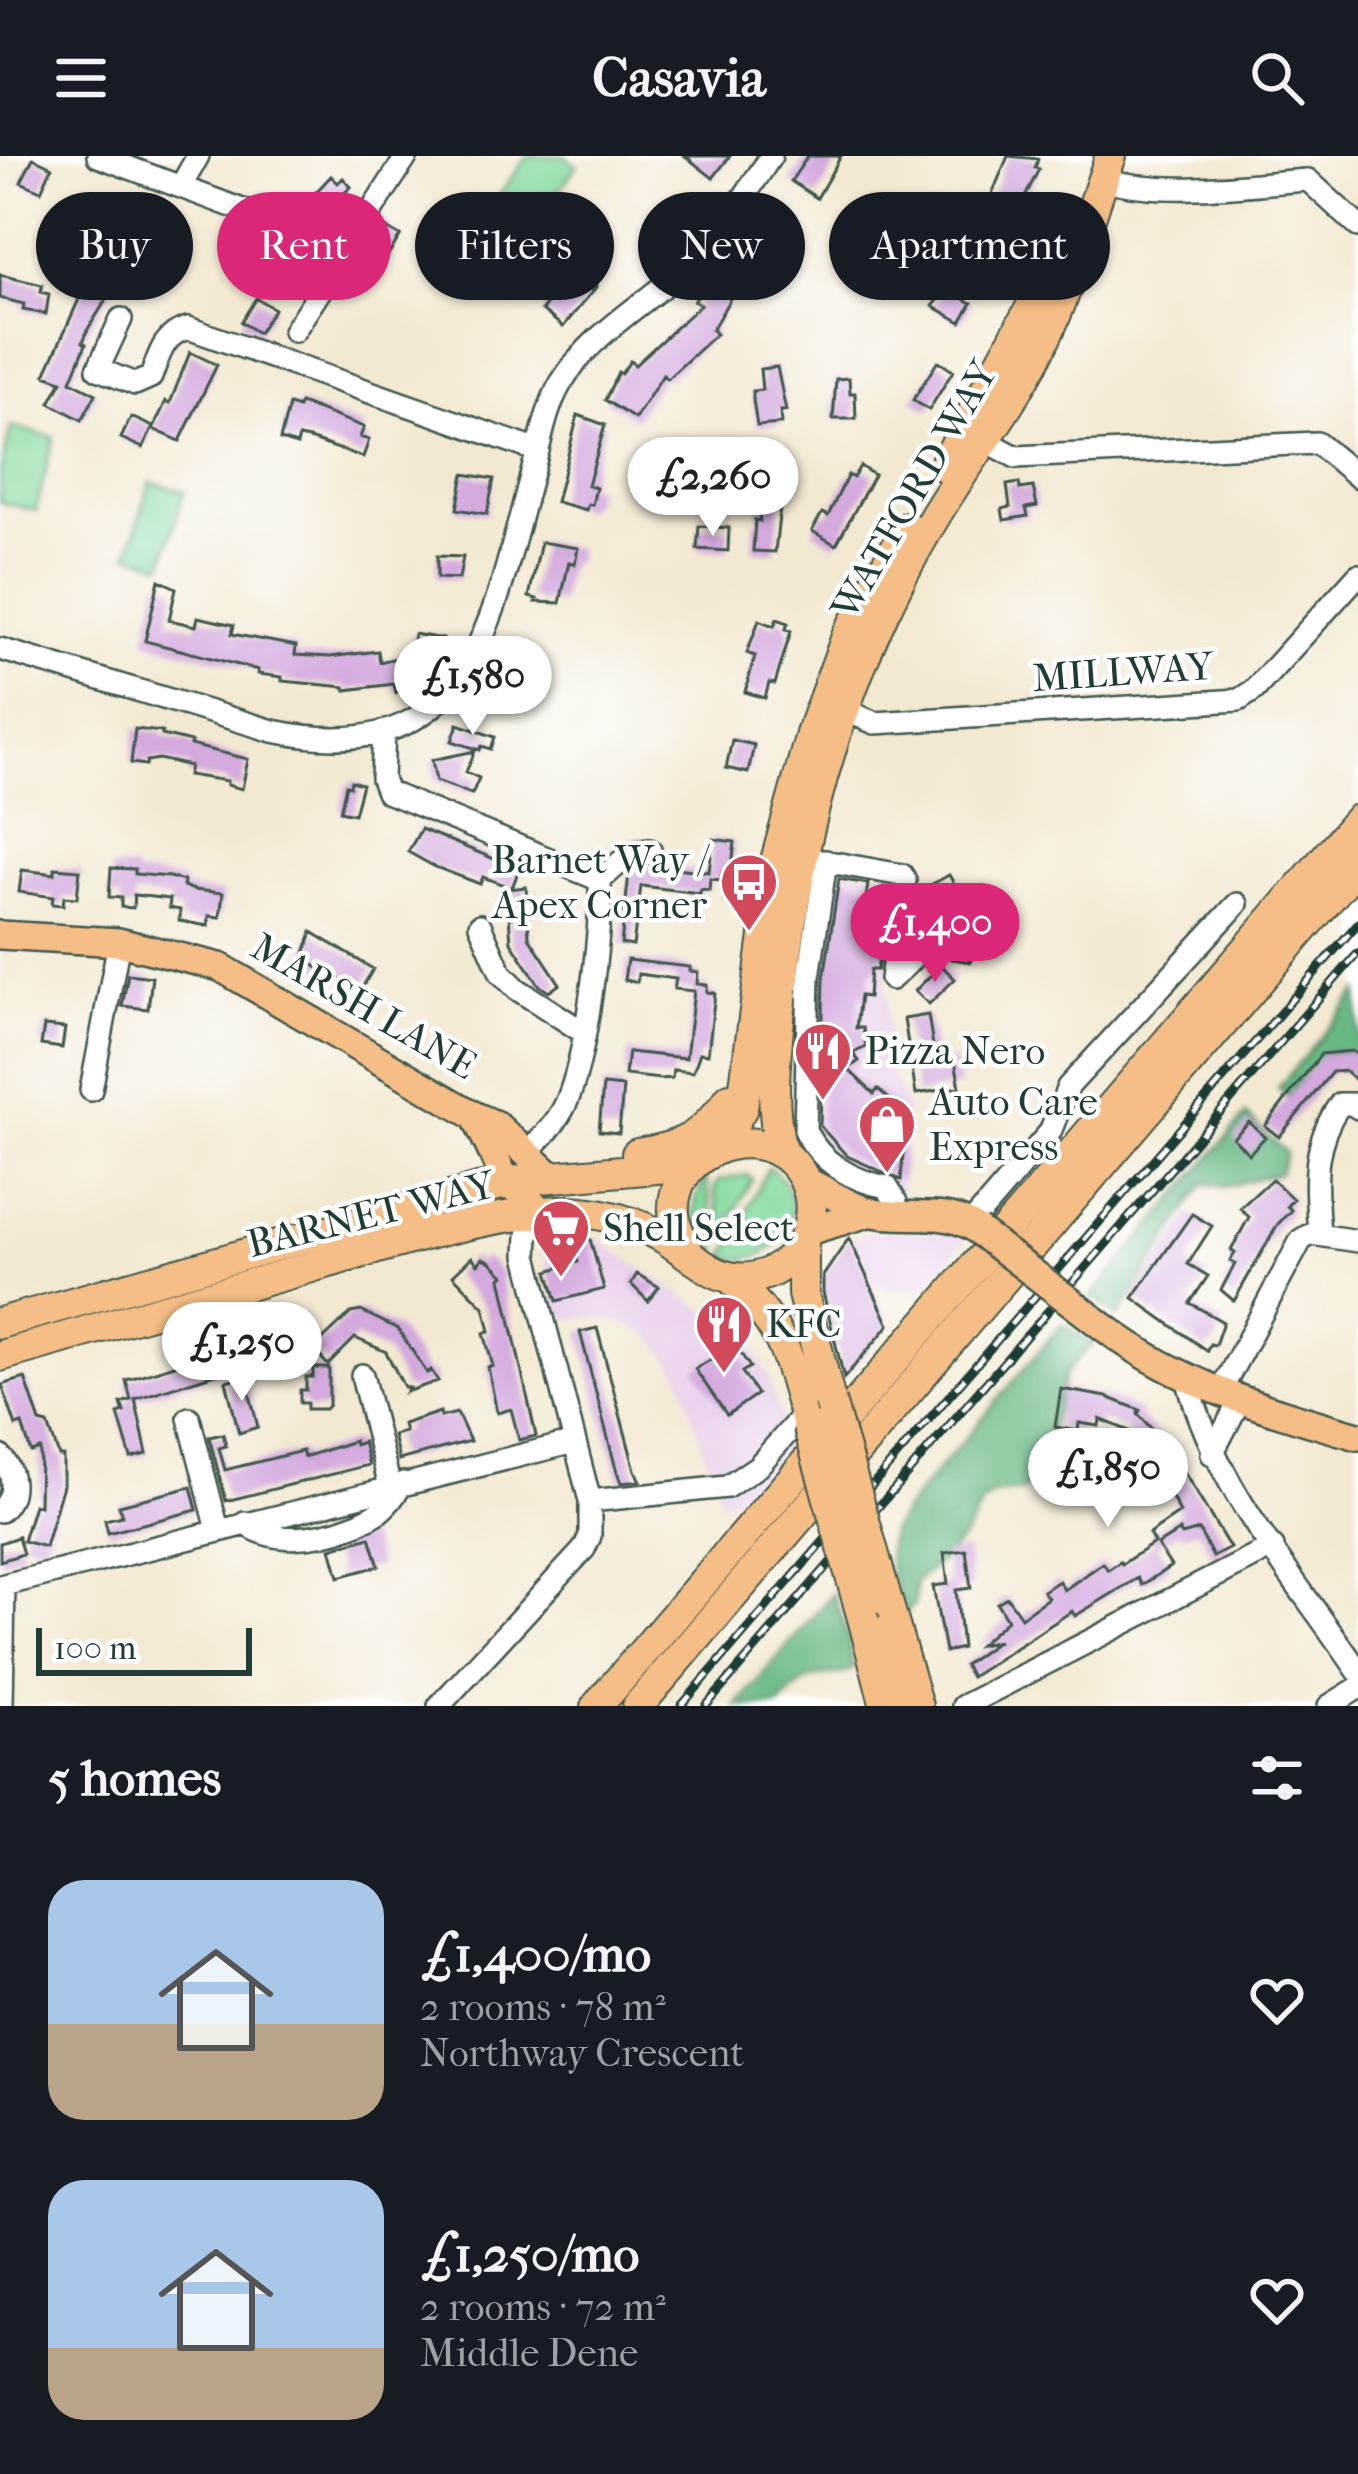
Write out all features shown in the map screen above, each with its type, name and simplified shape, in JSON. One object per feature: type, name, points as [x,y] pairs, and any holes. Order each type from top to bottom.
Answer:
[{"type":"highway","name":"WATFORD WAY","points":[[782,1153],[774,1096],[788,929],[814,859],[820,776],[842,709],[934,518],[1039,352],[1101,164]]},
{"type":"highway","name":"WATFORD WAY","points":[[719,1146],[742,1108],[774,868],[811,734],[848,634],[964,435],[1049,275],[1101,164]]},
{"type":"highway","points":[[597,1706],[1358,820]]},
{"type":"highway","points":[[638,1706],[1358,865]]},
{"type":"highway","points":[[551,1176],[572,1164],[681,1144],[712,1123],[746,1085]]},
{"type":"highway","points":[[805,1238],[782,1265],[763,1275],[732,1279],[714,1274],[689,1254],[675,1221],[681,1182],[691,1165],[719,1146],[763,1145],[782,1153],[804,1180],[810,1197],[803,1294],[814,1413]]},
{"type":"highway","name":"BARNET WAY","points":[[0,1323],[507,1183],[691,1165]]},
{"type":"highway","name":"BARNET WAY","points":[[0,1356],[484,1222],[543,1212],[575,1211],[615,1219],[658,1234],[689,1254]]},
{"type":"highway","points":[[732,1279],[781,1336],[814,1413],[875,1612],[917,1706]]},
{"type":"highway","points":[[875,1612],[886,1706]]},
{"type":"main road","name":"MARSH LANE","points":[[0,935],[119,942],[220,967],[496,1125],[551,1176]]},
{"type":"main road","name":"MARSH LANE","points":[[475,1116],[507,1183],[543,1212]]},
{"type":"main road","points":[[804,1180],[884,1213]]},
{"type":"main road","points":[[805,1238],[884,1213],[934,1215],[974,1227],[1153,1361],[1230,1396],[1358,1436]]},
{"type":"street","points":[[98,156],[217,200]]},
{"type":"street","points":[[181,186],[198,156]]},
{"type":"street","points":[[382,192],[407,156]]},
{"type":"street","points":[[0,649],[272,731],[317,740],[384,732],[418,715],[449,692],[476,657],[555,395],[573,365],[688,265],[724,226],[771,156]]},
{"type":"street","points":[[1101,164],[1135,187],[1308,180],[1358,226]]},
{"type":"street","points":[[294,332],[313,300]]},
{"type":"street","points":[[121,320],[98,369],[135,384],[151,377],[166,340],[188,328],[538,451]]},
{"type":"street","points":[[986,440],[1016,458],[1317,443],[1358,477]]},
{"type":"street","name":"MILLWAY","points":[[842,709],[875,723],[1239,700],[1254,690],[1358,575]]},
{"type":"street","points":[[384,732],[382,779],[387,791],[600,880]]},
{"type":"street","points":[[527,1153],[556,1122],[568,1099],[583,1031],[600,880],[632,852],[650,850]]},
{"type":"street","points":[[884,1213],[896,1202],[887,1187],[864,1183],[838,1169],[810,1142],[805,1130],[814,859],[902,874],[902,903],[920,919],[923,943],[919,954],[891,979]]},
{"type":"street","points":[[974,1227],[1050,1132],[1068,1087],[1237,904]]},
{"type":"street","points":[[480,925],[501,973],[517,989],[583,1031]]},
{"type":"street","points":[[92,1090],[119,942]]},
{"type":"street","points":[[1318,1235],[1315,1174],[1321,1134],[1340,1104],[1358,1108]]},
{"type":"street","points":[[439,1706],[584,1549],[590,1536],[590,1501],[527,1255],[528,1235],[543,1212]]},
{"type":"street","points":[[484,1222],[527,1255]]},
{"type":"street","points":[[1212,1454],[1230,1396],[1301,1240],[1318,1235],[1358,1240]]},
{"type":"street","points":[[2,1706],[2,1585],[245,1523],[259,1534],[277,1538],[317,1534],[369,1519],[391,1500],[397,1485],[362,1375]]},
{"type":"street","points":[[1187,1378],[1212,1454],[1358,1671]]},
{"type":"street","points":[[590,1501],[727,1487],[758,1466],[814,1413]]},
{"type":"street","points":[[189,1418],[218,1530]]},
{"type":"street","points":[[397,1485],[574,1442]]},
{"type":"street","points":[[0,1456],[13,1484],[0,1510]]},
{"type":"street","points":[[963,1706],[1274,1547]]},
{"type":"street","points":[[1329,1706],[1358,1688]]},
{"type":"shaded area","points":[[820,863],[900,878],[887,983],[890,1072],[907,1108],[901,1191],[865,1194],[834,1182],[819,1172],[794,1137],[792,1091]]},
{"type":"shaded area","points":[[874,1230],[955,1233],[966,1240],[922,1292],[873,1286],[850,1240]]},
{"type":"shaded area","points":[[539,1238],[595,1238],[747,1337],[768,1374],[790,1447],[746,1493],[720,1502],[679,1372],[652,1337],[620,1321],[560,1320]]},
{"type":"green space","points":[[527,156],[565,156],[577,165],[558,192],[502,192]]},
{"type":"green space","points":[[11,427],[54,437],[36,511],[0,502],[0,472]]},
{"type":"green space","points":[[150,482],[184,491],[163,564],[129,554]]},
{"type":"green space","points":[[1358,992],[1358,1059],[1354,1052],[1328,1051],[1287,1096],[1278,1088]]},
{"type":"green space","points":[[1246,1115],[1286,1153],[1279,1173],[1224,1187],[1204,1183],[1118,1317],[1091,1297]]},
{"type":"green space","points":[[768,1167],[791,1197],[787,1230],[763,1254],[725,1257]]},
{"type":"green space","points":[[747,1175],[752,1179],[723,1234],[714,1189],[719,1180]]},
{"type":"green space","points":[[706,1179],[716,1252],[701,1236],[695,1217],[696,1198]]},
{"type":"green space","points":[[1062,1324],[1093,1343],[1066,1372],[1035,1481],[1020,1493],[997,1494],[984,1502],[962,1539],[915,1582],[915,1602],[908,1611],[889,1565],[893,1529]]},
{"type":"green space","points":[[833,1593],[853,1668],[809,1680],[779,1706],[736,1706]]},
{"type":"building","points":[[685,156],[730,156],[713,178]]},
{"type":"building","points":[[808,156],[841,156],[817,198],[791,181]]},
{"type":"building","points":[[1008,156],[1038,159],[1035,168],[1039,169],[1028,192],[993,192]]},
{"type":"building","points":[[33,158],[52,167],[41,191],[21,182]]},
{"type":"building","points":[[331,176],[338,183],[343,178],[351,187],[345,192],[316,192]]},
{"type":"building","points":[[0,275],[36,284],[36,300],[48,300],[46,314],[23,310],[24,304],[0,298]]},
{"type":"building","points":[[79,300],[106,300],[88,329],[71,381],[96,394],[82,420],[50,403],[62,381],[45,375]]},
{"type":"building","points":[[255,300],[274,309],[258,333],[241,322]]},
{"type":"building","points":[[550,300],[585,300],[563,327],[542,310]]},
{"type":"building","points":[[729,300],[712,330],[716,334],[667,379],[663,375],[635,419],[605,400],[618,372],[630,361],[635,365],[700,305],[694,301]]},
{"type":"building","points":[[938,300],[972,303],[961,322],[933,306]]},
{"type":"building","points":[[190,352],[217,365],[180,441],[153,429],[166,401],[170,403]]},
{"type":"building","points":[[938,361],[953,371],[929,410],[913,400]]},
{"type":"building","points":[[777,367],[786,411],[780,411],[781,424],[757,426],[753,391],[762,390],[760,369]]},
{"type":"building","points":[[849,378],[856,419],[833,419],[836,379]]},
{"type":"building","points":[[300,403],[364,427],[360,437],[369,440],[363,457],[309,439],[299,437],[297,445],[280,440],[289,405],[298,408]]},
{"type":"building","points":[[578,415],[605,425],[588,485],[596,488],[586,510],[556,502]]},
{"type":"building","points":[[131,417],[153,427],[143,448],[121,438]]},
{"type":"building","points":[[721,452],[738,482],[718,492],[705,465]]},
{"type":"building","points":[[860,466],[874,475],[836,545],[812,531],[822,513],[828,516],[848,475],[853,478]]},
{"type":"building","points":[[776,470],[780,507],[775,552],[753,551],[755,520],[760,521],[753,474]]},
{"type":"building","points":[[464,474],[494,479],[487,514],[457,509]]},
{"type":"building","points":[[1019,483],[1020,489],[1033,487],[1037,506],[1026,508],[1028,516],[1004,520],[1002,509],[1010,507],[1007,485]]},
{"type":"building","points":[[699,526],[729,528],[728,551],[697,549]]},
{"type":"building","points":[[541,542],[578,548],[575,564],[569,562],[560,603],[529,597]]},
{"type":"building","points":[[437,556],[463,557],[459,579],[437,578]]},
{"type":"building","points":[[159,580],[176,588],[169,620],[196,626],[198,617],[234,625],[232,634],[296,646],[295,655],[330,657],[378,651],[380,662],[396,658],[414,634],[443,639],[441,647],[396,693],[394,684],[346,690],[282,681],[282,677],[145,641]]},
{"type":"building","points":[[777,619],[788,623],[786,629],[791,631],[775,684],[769,683],[765,698],[745,692],[755,656],[747,653],[759,620],[774,626]]},
{"type":"building","points":[[458,724],[495,737],[491,749],[452,741]]},
{"type":"building","points":[[135,729],[162,732],[190,745],[248,759],[242,789],[227,781],[188,775],[190,766],[159,759],[146,765],[131,763]]},
{"type":"building","points":[[732,740],[754,745],[748,773],[726,768]]},
{"type":"building","points":[[475,751],[466,772],[479,778],[472,794],[436,781],[432,760]]},
{"type":"building","points":[[351,781],[362,784],[354,814],[340,811]]},
{"type":"building","points":[[421,829],[519,869],[512,888],[483,877],[480,884],[408,852]]},
{"type":"building","points":[[713,839],[735,842],[731,874],[710,879],[709,890],[700,893],[641,886],[633,946],[621,944],[629,874],[638,866],[652,865],[709,872]]},
{"type":"building","points":[[55,868],[80,870],[77,898],[64,897],[63,905],[52,904],[53,897],[19,892],[22,870],[55,874]]},
{"type":"building","points":[[111,868],[135,869],[135,874],[169,877],[194,890],[223,893],[220,917],[209,916],[208,926],[179,921],[180,910],[169,908],[170,899],[134,895],[133,908],[121,907],[121,898],[109,897]]},
{"type":"building","points":[[949,875],[967,906],[949,916],[932,884]]},
{"type":"building","points":[[839,879],[868,884],[864,911],[885,914],[877,970],[870,970],[868,997],[860,996],[856,1028],[863,1028],[866,1047],[853,1053],[859,1061],[848,1069],[874,1094],[878,1089],[896,1105],[877,1130],[904,1143],[901,1180],[847,1156],[820,1126],[824,978]]},
{"type":"building","points":[[526,887],[529,937],[560,984],[549,992],[511,942],[507,889]]},
{"type":"building","points":[[956,923],[975,926],[971,962],[951,959]]},
{"type":"building","points":[[312,932],[373,969],[362,988],[355,989],[303,959]]},
{"type":"building","points":[[627,960],[690,967],[698,972],[697,984],[715,993],[708,1054],[700,1053],[693,1072],[673,1070],[672,1078],[660,1079],[625,1075],[628,1052],[686,1058],[694,991],[674,989],[676,979],[638,974],[637,982],[624,980]]},
{"type":"building","points":[[941,965],[955,979],[929,1004],[915,991]]},
{"type":"building","points":[[128,974],[152,977],[148,1009],[122,1006]]},
{"type":"building","points":[[928,1015],[936,1064],[955,1061],[960,1087],[916,1094],[904,1019]]},
{"type":"building","points":[[44,1026],[65,1028],[62,1048],[41,1045]]},
{"type":"building","points":[[1352,1051],[1358,1055],[1358,1082],[1345,1071],[1332,1072],[1279,1137],[1265,1126],[1321,1054]]},
{"type":"building","points":[[603,1085],[623,1087],[619,1133],[599,1131]]},
{"type":"building","points":[[1249,1122],[1265,1137],[1249,1154],[1233,1138]]},
{"type":"building","points":[[1272,1179],[1293,1199],[1287,1206],[1291,1210],[1234,1301],[1221,1290],[1235,1264],[1230,1261],[1235,1253],[1231,1250],[1249,1217],[1240,1208]]},
{"type":"building","points":[[1192,1214],[1212,1226],[1188,1264],[1208,1276],[1190,1303],[1223,1322],[1215,1345],[1210,1344],[1207,1351],[1133,1298]]},
{"type":"building","points":[[849,1238],[889,1325],[844,1378],[823,1276]]},
{"type":"building","points":[[590,1239],[604,1289],[557,1301],[548,1271],[578,1262],[573,1244]]},
{"type":"building","points":[[472,1257],[478,1264],[483,1258],[490,1261],[504,1275],[536,1436],[519,1440],[511,1409],[497,1413],[484,1307],[453,1275]]},
{"type":"building","points":[[637,1274],[659,1287],[648,1301],[631,1284]]},
{"type":"building","points":[[361,1311],[398,1329],[427,1373],[431,1370],[438,1381],[406,1392],[409,1388],[404,1387],[386,1352],[355,1338],[328,1365],[313,1349],[351,1313]]},
{"type":"building","points":[[597,1328],[640,1481],[621,1483],[615,1465],[580,1332]]},
{"type":"building","points":[[735,1345],[750,1367],[742,1372],[757,1394],[727,1415],[695,1369]]},
{"type":"building","points":[[223,1350],[228,1370],[135,1399],[147,1454],[131,1458],[118,1414],[124,1412],[121,1403],[131,1400],[126,1380]]},
{"type":"building","points":[[313,1368],[329,1368],[325,1409],[307,1409],[307,1403],[300,1403],[300,1390],[306,1390],[306,1377],[313,1377]]},
{"type":"building","points":[[245,1376],[258,1427],[239,1433],[226,1381]]},
{"type":"building","points":[[25,1378],[40,1422],[48,1424],[59,1456],[63,1456],[63,1485],[45,1547],[23,1541],[34,1505],[39,1506],[40,1449],[31,1452],[2,1385]]},
{"type":"building","points":[[1061,1389],[1107,1397],[1140,1410],[1138,1414],[1169,1448],[1230,1548],[1213,1557],[1199,1530],[1182,1535],[1180,1531],[1157,1545],[1171,1566],[1142,1585],[1138,1578],[1075,1616],[1072,1611],[971,1677],[964,1665],[998,1641],[979,1645],[1007,1620],[997,1603],[1007,1597],[1021,1617],[1048,1598],[1043,1591],[1059,1581],[1064,1590],[1103,1563],[1108,1570],[1122,1564],[1154,1543],[1149,1534],[1180,1513],[1162,1478],[1156,1481],[1124,1440],[1132,1432],[1100,1419],[1099,1426],[1079,1423],[1078,1431],[1055,1427]]},
{"type":"building","points":[[440,1412],[441,1417],[457,1413],[470,1441],[399,1460],[393,1435],[405,1432],[403,1424]]},
{"type":"building","points":[[223,1434],[226,1446],[219,1448],[225,1470],[302,1451],[304,1457],[354,1441],[355,1445],[363,1442],[369,1465],[226,1501],[209,1437]]},
{"type":"building","points":[[191,1487],[197,1510],[108,1533],[105,1520],[122,1516],[119,1505]]},
{"type":"building","points":[[18,1537],[23,1554],[0,1561],[0,1543]]},
{"type":"building","points":[[370,1537],[379,1566],[339,1577],[331,1548]]},
{"type":"building","points":[[966,1550],[971,1588],[956,1590],[962,1648],[945,1652],[933,1586],[948,1584],[944,1553]]},
{"type":"railway","points":[[681,1706],[1358,923]]},
{"type":"railway","points":[[706,1706],[1358,953]]},
{"type":"place","name":"Barnet Way / Apex Corner","points":[[749,933]]},
{"type":"place","name":"Pizza Nero","points":[[823,1102]]},
{"type":"place","name":"Auto Care Express","points":[[887,1175]]},
{"type":"place","name":"Shell Select","points":[[561,1279]]},
{"type":"place","name":"KFC","points":[[724,1375]]}]
